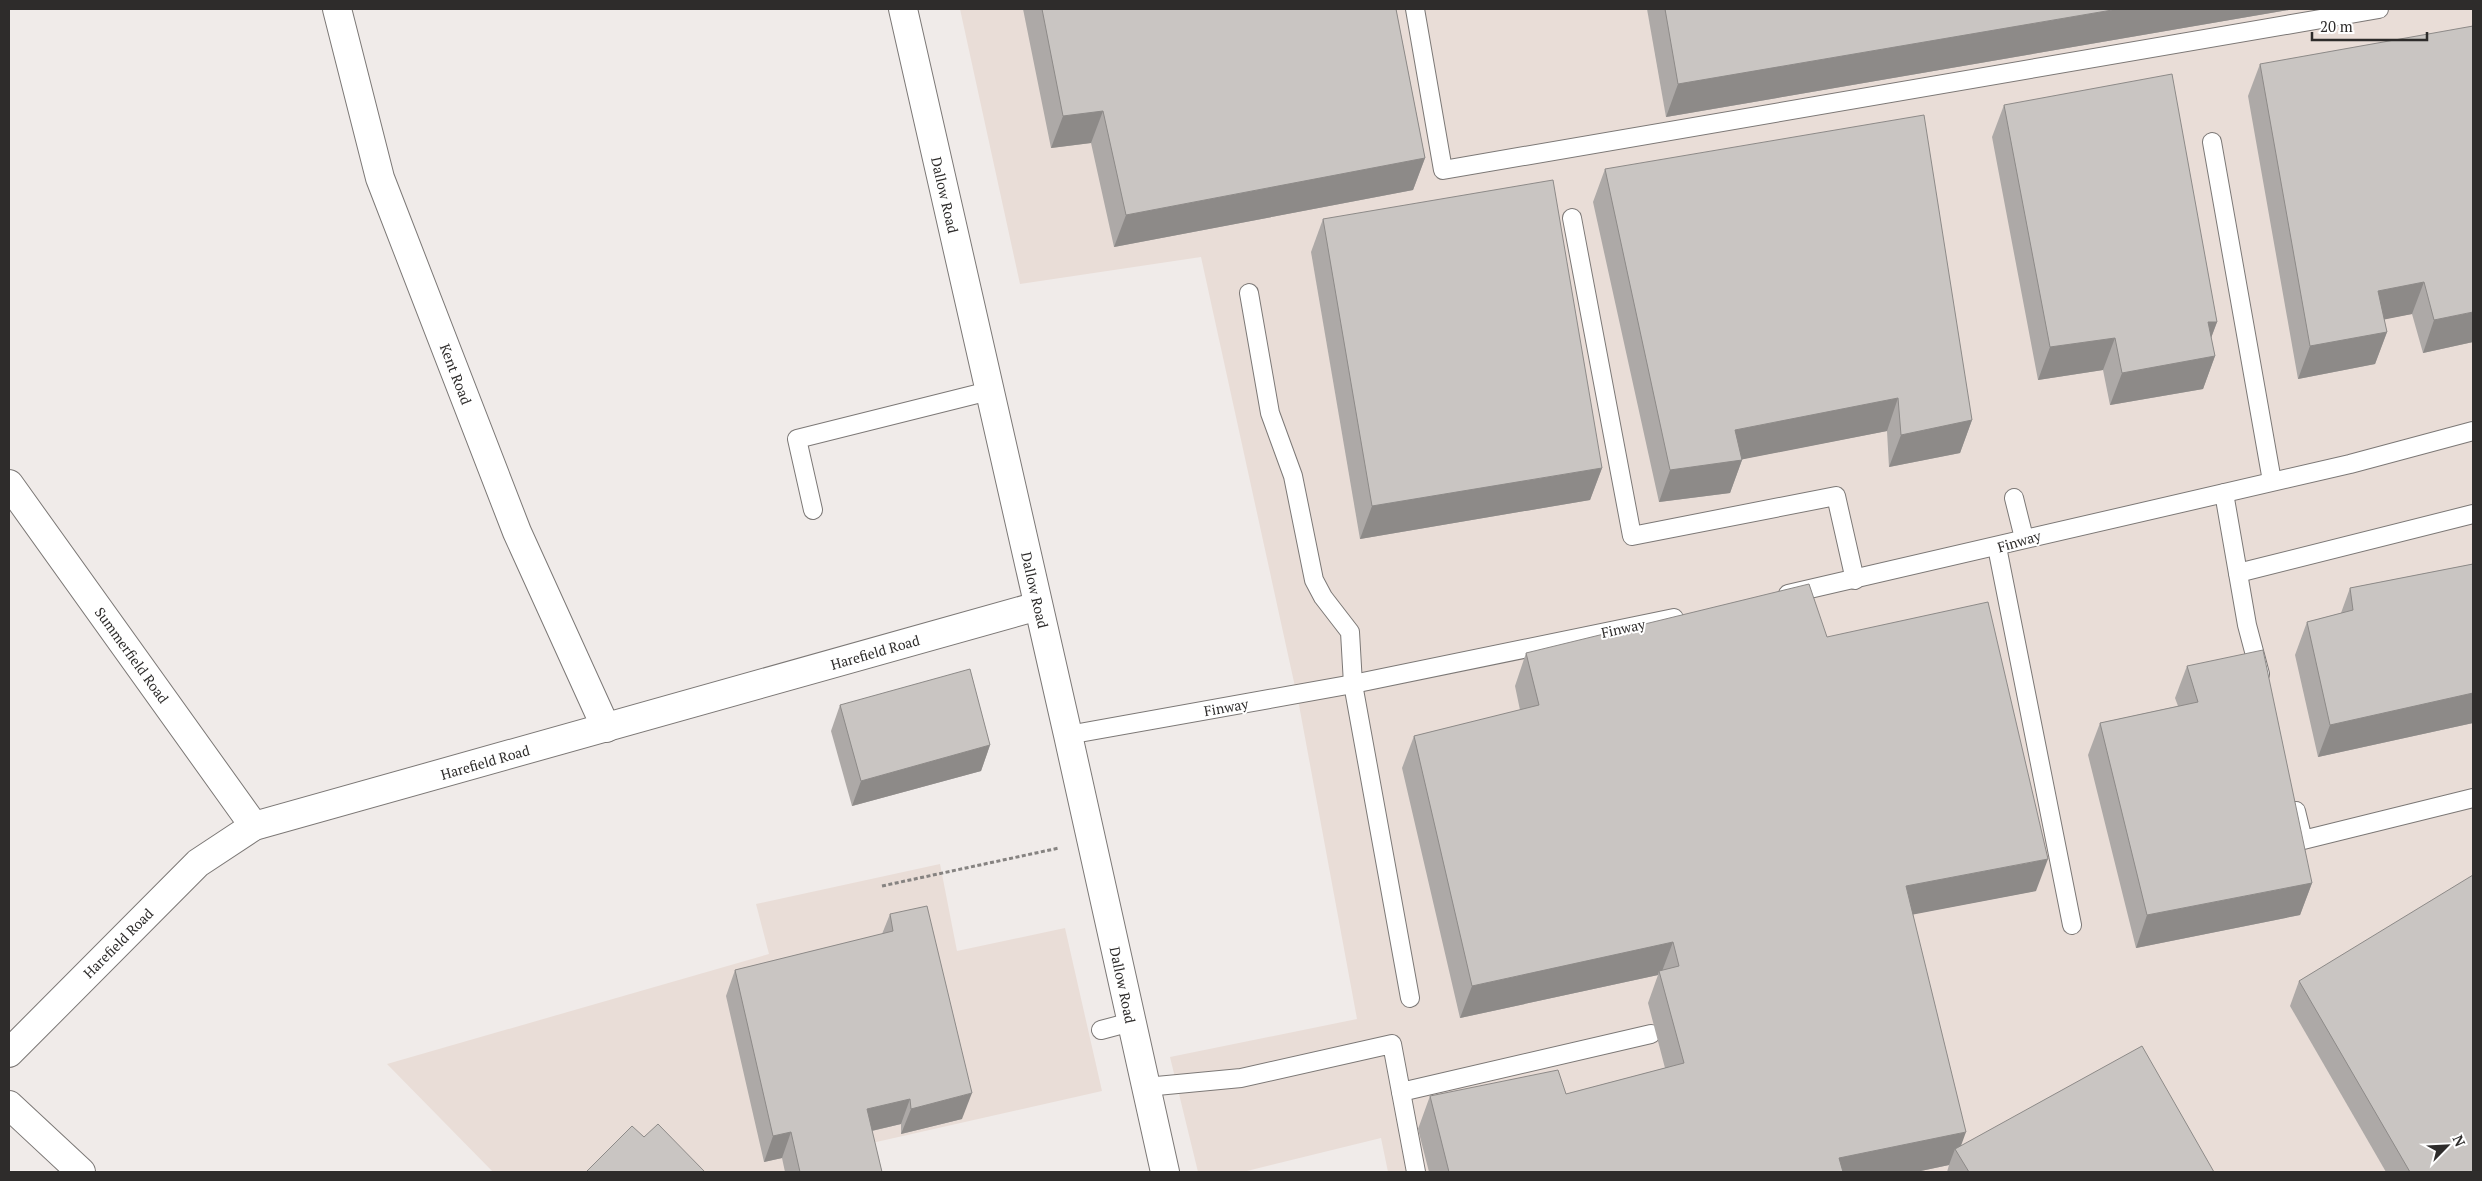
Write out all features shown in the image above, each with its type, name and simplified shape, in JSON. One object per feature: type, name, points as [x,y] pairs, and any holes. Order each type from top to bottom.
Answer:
[{"type":"street","name":"Kent Road","points":[[337,9],[380,178],[517,532],[606,728]]},
{"type":"street","name":"Dallow Road","points":[[902,9],[1068,735],[1165,1172]]},
{"type":"street","name":"Summerfield Road","points":[[9,484],[254,826]]},
{"type":"street","name":"Harefield Road","points":[[9,1053],[198,863],[254,826],[1038,606]]},
{"type":"street","points":[[9,1105],[82,1172]]},
{"type":"lane","points":[[1415,9],[1442,170],[2379,9]]},
{"type":"lane","points":[[2212,142],[2272,481]]},
{"type":"lane","points":[[1572,218],[1632,536],[1836,496],[1855,580]]},
{"type":"lane","points":[[1249,293],[1270,413],[1292,476],[1314,580],[1324,598],[1350,632],[1353,684],[1410,998]]},
{"type":"lane","points":[[813,510],[798,438],[989,391]]},
{"type":"lane","name":"Finway","points":[[1768,598],[1855,580],[1997,547],[2024,538],[2350,464],[2473,430]]},
{"type":"lane","points":[[2224,493],[2248,625],[2265,692]]},
{"type":"lane","points":[[2014,498],[2024,538]]},
{"type":"lane","points":[[2238,574],[2473,514]]},
{"type":"lane","points":[[1997,547],[2072,925]]},
{"type":"lane","name":"Finway","points":[[1068,735],[1353,684],[1691,614]]},
{"type":"lane","points":[[2292,795],[2303,840],[2473,798]]},
{"type":"lane","points":[[1100,1030],[1131,1022]]},
{"type":"lane","points":[[1401,1092],[1651,1034]]},
{"type":"lane","points":[[1146,1087],[1241,1078],[1392,1044],[1416,1172]]},
{"type":"path","points":[[882,886],[1091,840]]},
{"type":"shaded area","points":[[960,9],[2473,9],[2473,1172],[1388,1172],[1381,1138],[1243,1172],[1198,1172],[1170,1057],[1357,1019],[1299,705],[1201,257],[1020,284]]},
{"type":"shaded area","points":[[940,864],[957,951],[1065,928],[1102,1091],[863,1145],[869,1172],[493,1172],[387,1064],[769,954],[756,904]]},
{"type":"building","points":[[1042,9],[1396,9],[1425,158],[1126,215],[1103,111],[1063,116]]},
{"type":"building","points":[[1665,9],[2118,9],[1678,84]]},
{"type":"building","points":[[2473,26],[2473,312],[2434,320],[2424,282],[2378,291],[2387,332],[2310,346],[2260,64]]},
{"type":"building","points":[[2172,74],[2217,322],[2208,322],[2215,356],[2122,373],[2115,338],[2050,347],[2004,105]]},
{"type":"building","points":[[1924,115],[1972,420],[1901,435],[1898,398],[1735,430],[1742,460],[1670,470],[1605,169]]},
{"type":"building","points":[[1553,180],[1602,468],[1372,506],[1323,219]]},
{"type":"building","points":[[2473,564],[2473,693],[2330,725],[2307,622],[2353,610],[2350,588]]},
{"type":"building","points":[[1809,584],[1827,637],[1988,602],[2048,859],[1906,886],[1966,1132],[1839,1158],[1843,1172],[1449,1172],[1430,1096],[1558,1070],[1566,1094],[1684,1063],[1659,971],[1679,966],[1673,942],[1472,986],[1414,736],[1539,705],[1526,653]]},
{"type":"building","points":[[2263,650],[2312,883],[2147,915],[2100,723],[2198,702],[2187,666]]},
{"type":"building","points":[[970,669],[990,745],[861,781],[840,705]]},
{"type":"building","points":[[2473,875],[2473,1172],[2410,1172],[2299,981]]},
{"type":"building","points":[[927,906],[972,1093],[911,1109],[910,1099],[867,1109],[882,1172],[800,1172],[791,1132],[773,1136],[735,970],[893,931],[890,914]]},
{"type":"building","points":[[2142,1046],[2214,1172],[1969,1172],[1955,1149]]},
{"type":"building","points":[[658,1124],[705,1172],[586,1172],[632,1126],[644,1137]]}]
